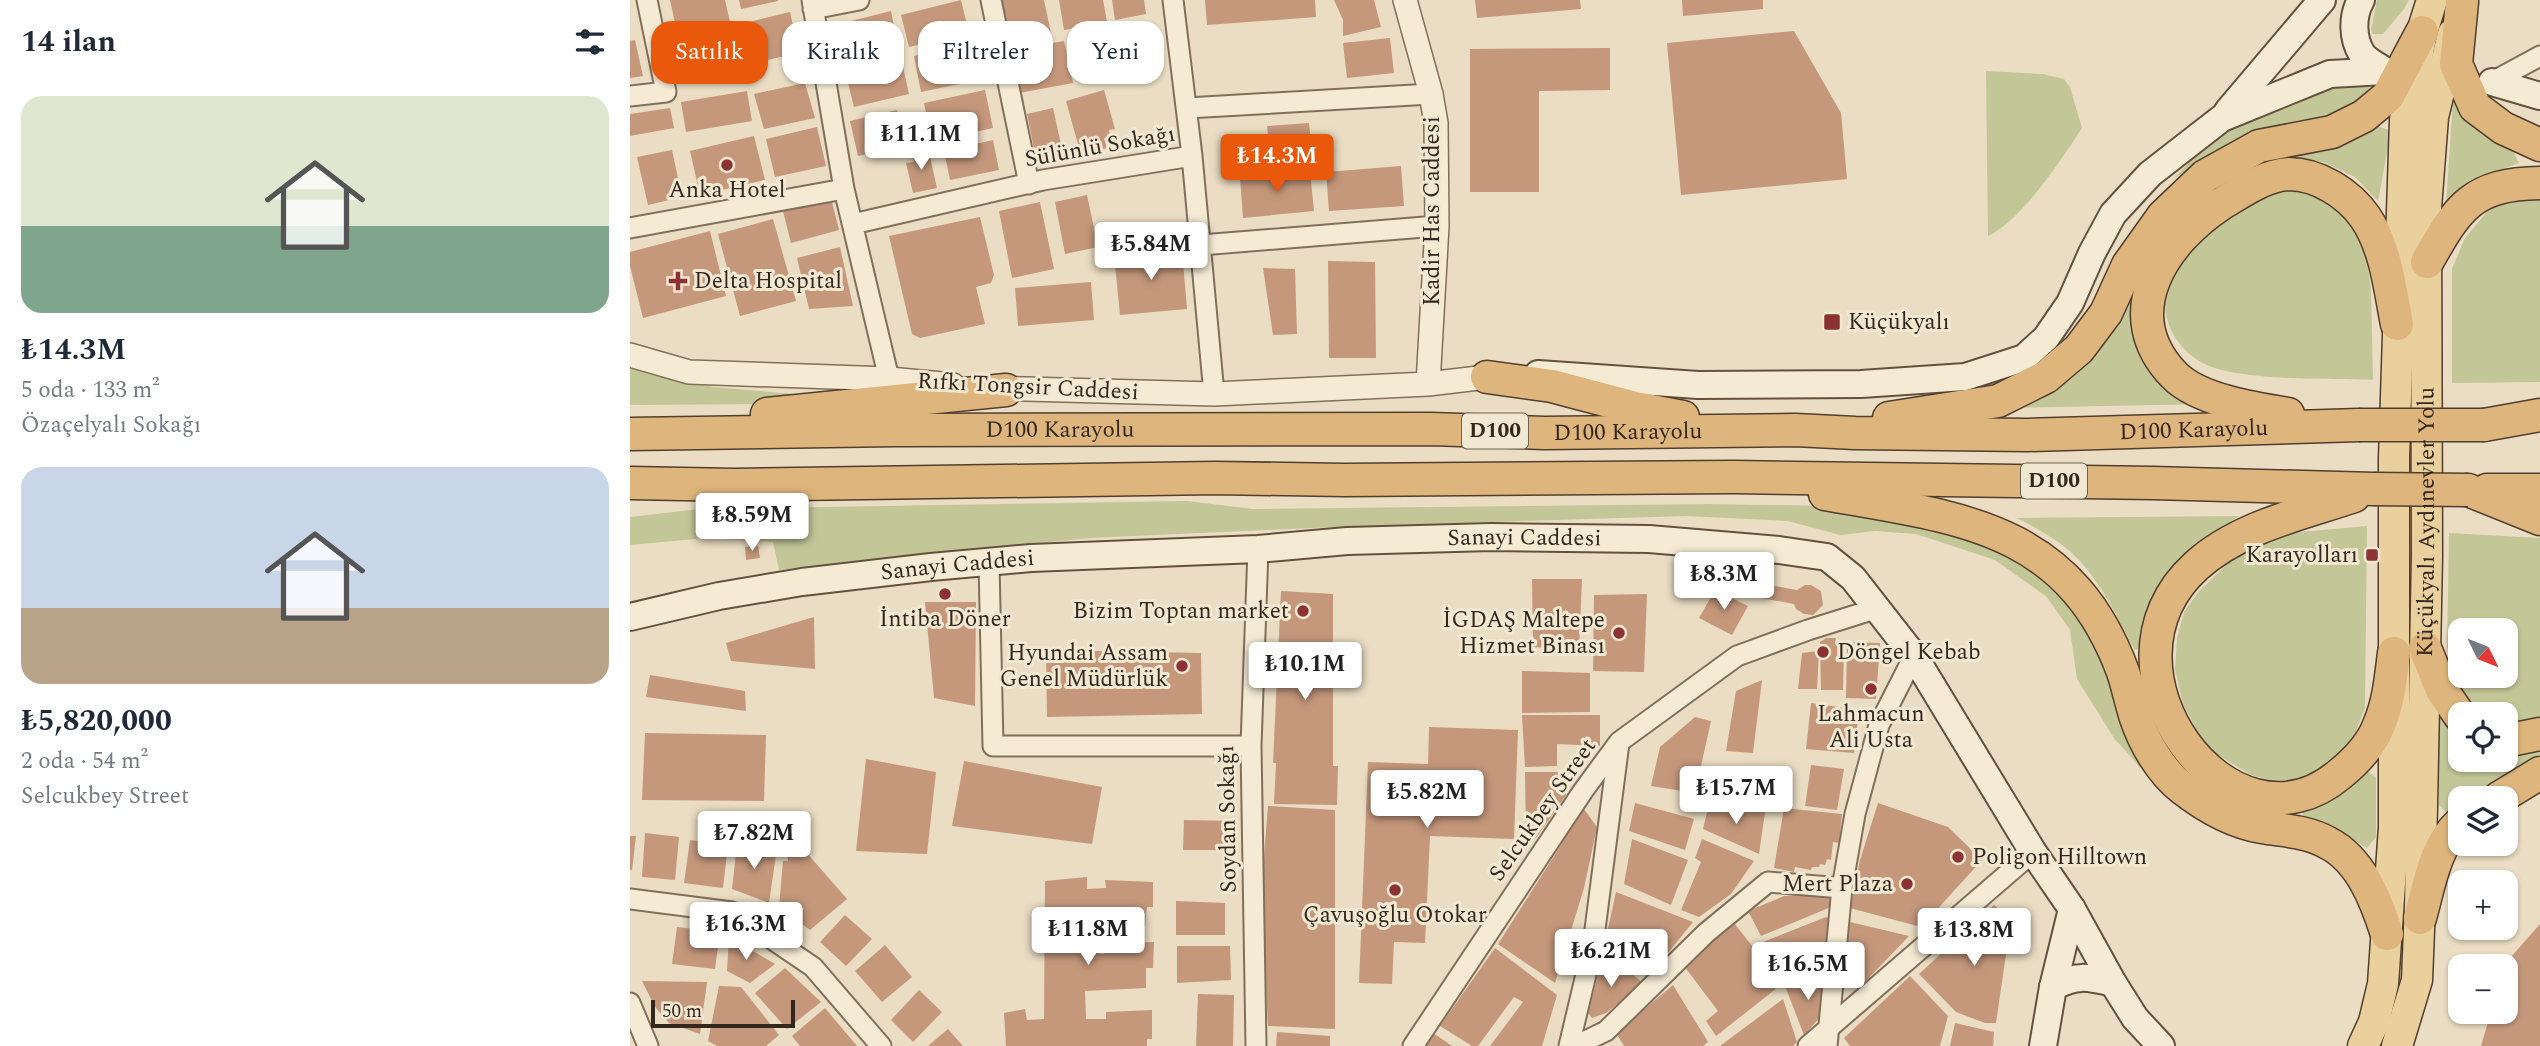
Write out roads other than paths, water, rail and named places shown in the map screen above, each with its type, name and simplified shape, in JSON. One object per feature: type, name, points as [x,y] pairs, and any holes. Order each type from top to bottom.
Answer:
[{"type":"highway","points":[[2453,1],[2456,64],[2476,107],[2502,128],[2540,145]]},
{"type":"highway","points":[[1795,430],[1998,401],[2046,377],[2079,349],[2106,313],[2128,265],[2163,216],[2205,176],[2259,146],[2332,132],[2364,117],[2388,96],[2421,32]]},
{"type":"highway","points":[[2359,425],[2243,406],[2192,387],[2175,376],[2158,354],[2146,317],[2147,298],[2156,273],[2169,251],[2190,228],[2239,193],[2288,174],[2309,177],[2330,186],[2349,199],[2365,217],[2377,240],[2397,324]]},
{"type":"highway","points":[[2427,262],[2446,228],[2463,206],[2475,197],[2488,190],[2516,183],[2540,183]]},
{"type":"highway","points":[[1488,377],[1552,386],[1635,408],[1750,430]]},
{"type":"highway","points":[[630,428],[1006,390]]},
{"type":"highway","points":[[2484,425],[2540,415]]},
{"type":"highway","name":"D100 Karayolu","points":[[630,434],[1431,429],[1544,433],[1795,430],[2028,435],[2359,425],[2540,425]]},
{"type":"highway","points":[[1734,477],[1925,512],[1974,525],[2011,539],[2039,555],[2065,576],[2107,635],[2123,674],[2136,720],[2153,754],[2179,786],[2218,813],[2259,826],[2301,832],[2329,843],[2349,859],[2365,881],[2379,909],[2387,934]]},
{"type":"highway","name":"D100 Karayolu","points":[[630,483],[735,485],[1216,478],[1345,480],[1734,477],[2540,490]]},
{"type":"highway","points":[[630,500],[735,485]]},
{"type":"highway","points":[[2374,489],[2255,530],[2219,549],[2195,567],[2178,586],[2163,615],[2155,647],[2157,680],[2162,706],[2190,752],[2201,763],[2216,775],[2247,792],[2289,799],[2332,781],[2367,747],[2379,727],[2388,696],[2394,653]]},
{"type":"highway","points":[[2468,490],[2540,519]]},
{"type":"highway","points":[[2425,648],[2442,690],[2450,702]]},
{"type":"highway","points":[[2518,738],[2540,734]]},
{"type":"highway","points":[[2518,786],[2540,773]]},
{"type":"highway","points":[[2420,918],[2435,861],[2448,837]]},
{"type":"main road","points":[[1488,377],[1553,374],[1698,385],[1861,384],[1965,377],[2024,358],[2046,338],[2070,303],[2113,214],[2150,174],[2222,118],[2322,0]]},
{"type":"main road","points":[[2222,118],[2330,74],[2385,71],[2363,56],[2353,32],[2361,0]]},
{"type":"main road","name":"Küçükyalı Aydınevler Yolu","points":[[2363,1046],[2374,1022],[2383,984],[2395,794],[2397,324],[2405,120],[2421,32],[2453,1]]},
{"type":"main road","name":"Küçükyalı Aydınevler Yolu","points":[[2397,1046],[2417,980],[2427,555],[2426,208],[2433,117],[2446,54],[2453,1]]},
{"type":"main road","points":[[2492,82],[2540,96]]},
{"type":"main road","name":"Sanayi Caddesi","points":[[630,617],[719,596],[802,582],[931,567],[1031,558],[1258,549],[1347,541],[1491,537],[1649,539],[1779,550],[1827,557],[1853,578],[1914,656],[2033,852],[2072,909],[2113,983],[2136,1018],[2161,1046]]},
{"type":"main road","points":[[2043,1046],[2053,988],[2072,909]]},
{"type":"main road","points":[[2053,988],[2068,979],[2089,977],[2113,983]]},
{"type":"street","points":[[630,96],[666,92],[647,0]]},
{"type":"street","points":[[859,0],[812,4],[844,189],[889,379]]},
{"type":"street","points":[[991,0],[1028,184]]},
{"type":"street","points":[[1174,0],[1201,244],[1214,394]]},
{"type":"street","name":"Kadir Has Caddesi","points":[[1405,0],[1431,94],[1436,123],[1437,226],[1428,384]]},
{"type":"street","points":[[2492,82],[2540,56]]},
{"type":"street","points":[[1187,108],[1431,94]]},
{"type":"street","name":"Sülünlü Sokağı","points":[[853,224],[1028,184],[1192,156]]},
{"type":"street","points":[[630,228],[844,189]]},
{"type":"street","points":[[1201,244],[1437,226]]},
{"type":"street","name":"Rıfkı Tongsir Caddesi","points":[[630,355],[689,372],[889,379],[1006,390],[1214,394],[1428,384],[1488,377]]},
{"type":"street","name":"Soydan Sokağı","points":[[1256,1046],[1251,746],[1258,549]]},
{"type":"street","points":[[989,563],[993,746],[1251,746]]},
{"type":"street","name":"Selcukbey Street","points":[[1413,1046],[1583,791],[1619,742],[1737,656],[1878,608]]},
{"type":"street","points":[[1827,1046],[1842,888],[1855,814],[1879,725],[1914,656]]},
{"type":"street","points":[[1569,1046],[1592,945],[1619,742]]},
{"type":"street","points":[[1808,1046],[2033,852]]},
{"type":"street","points":[[1575,1046],[1606,1031],[1706,933],[1768,882],[1842,888]]},
{"type":"street","points":[[630,898],[732,912],[813,967],[881,1046]]},
{"type":"street","points":[[630,1003],[649,1045]]},
{"type":"street","points":[[1829,1026],[1836,1046]]},
{"type":"place","name":"Anka Hotel","points":[[727,165]]},
{"type":"place","name":"Delta Hospital","points":[[678,281]]},
{"type":"place","name":"Küçükyalı","points":[[1832,322]]},
{"type":"place","name":"Karayolları","points":[[2372,555]]},
{"type":"place","name":"İntiba Döner","points":[[945,594]]},
{"type":"place","name":"Bizim Toptan market","points":[[1303,611]]},
{"type":"place","name":"İGDAŞ Maltepe Hizmet Binası","points":[[1619,633]]},
{"type":"place","name":"Döngel Kebab","points":[[1823,652]]},
{"type":"place","name":"Hyundai Assam Genel Müdürlük","points":[[1182,666]]},
{"type":"place","name":"Lahmacun Ali Usta","points":[[1871,689]]},
{"type":"place","name":"Poligon Hilltown","points":[[1958,857]]},
{"type":"place","name":"Mert Plaza","points":[[1907,884]]},
{"type":"place","name":"Çavuşoğlu Otokar","points":[[1395,890]]}]
